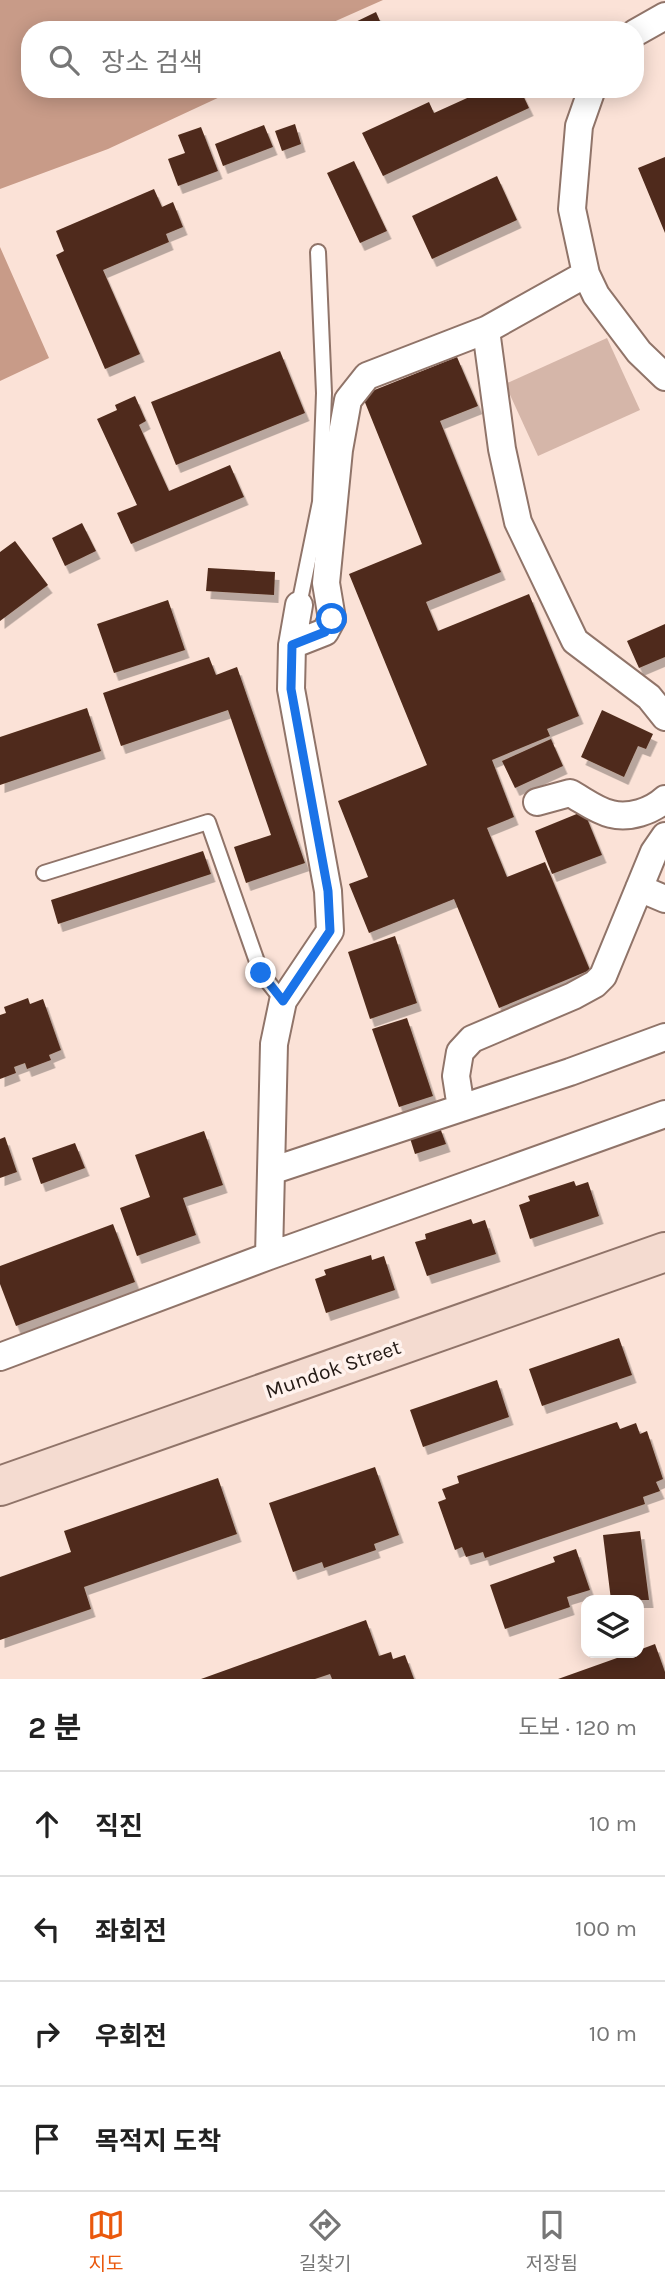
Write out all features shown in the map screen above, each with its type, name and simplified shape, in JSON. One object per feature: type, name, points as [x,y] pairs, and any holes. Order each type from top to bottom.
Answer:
[{"type":"main road","name":"Mundok Street","points":[[0,1486],[665,1252]]},
{"type":"street","points":[[644,28],[665,16]]},
{"type":"street","points":[[589,98],[579,126],[572,209],[586,274],[596,295],[632,343],[665,377]]},
{"type":"street","points":[[292,645],[325,632],[332,619],[326,583],[339,450],[348,400],[367,376],[486,330],[586,274]]},
{"type":"street","points":[[486,330],[502,449],[518,522],[575,641],[649,697],[665,717]]},
{"type":"street","points":[[269,1256],[274,1044],[283,1001],[330,931],[328,891],[291,689],[292,645],[299,605]]},
{"type":"street","points":[[537,802],[570,793],[612,815],[636,814],[657,806],[665,799]]},
{"type":"street","points":[[461,1108],[456,1076],[460,1052],[472,1039],[573,996],[595,984],[603,976],[654,852],[665,836]]},
{"type":"street","points":[[639,888],[665,899]]},
{"type":"street","points":[[271,1171],[665,1037]]},
{"type":"street","points":[[0,1357],[269,1256],[665,1114]]},
{"type":"lane","points":[[299,605],[320,502],[324,393],[318,252]]},
{"type":"lane","points":[[44,873],[208,822],[261,973],[283,1001]]},
{"type":"shaded area","points":[[0,0],[383,0],[336,21],[21,21],[21,98],[218,98],[108,149],[0,189]]},
{"type":"shaded area","points":[[0,247],[49,358],[0,381]]},
{"type":"shaded area","points":[[607,338],[640,410],[538,456],[505,384]]},
{"type":"building","points":[[376,12],[380,21],[358,21]]},
{"type":"building","points":[[467,98],[524,98],[529,108],[383,176],[362,133],[429,102],[434,113]]},
{"type":"building","points":[[295,124],[301,144],[282,151],[275,131]]},
{"type":"building","points":[[264,125],[273,147],[223,166],[215,144]]},
{"type":"building","points":[[201,127],[218,171],[178,186],[168,159],[185,153],[178,135]]},
{"type":"building","points":[[665,157],[665,233],[638,168]]},
{"type":"building","points":[[354,161],[387,231],[360,243],[327,173]]},
{"type":"building","points":[[497,176],[517,220],[432,259],[412,216]]},
{"type":"building","points":[[154,189],[162,207],[173,202],[183,227],[166,234],[169,242],[103,270],[140,354],[105,369],[56,255],[64,251],[56,231]]},
{"type":"building","points":[[280,351],[305,413],[176,465],[151,402]]},
{"type":"building","points":[[457,357],[478,406],[440,421],[501,572],[426,602],[438,631],[529,594],[579,716],[547,729],[550,736],[492,760],[514,817],[487,828],[507,877],[545,862],[590,970],[499,1008],[454,899],[369,933],[349,884],[368,877],[338,801],[427,765],[349,574],[422,544],[362,395]]},
{"type":"building","points":[[135,396],[146,421],[139,425],[169,491],[230,465],[244,497],[131,544],[117,513],[137,505],[97,419],[117,410],[115,405]]},
{"type":"building","points":[[82,523],[96,551],[65,566],[52,538]]},
{"type":"building","points":[[15,541],[48,585],[0,621],[0,552]]},
{"type":"building","points":[[208,568],[275,572],[274,595],[206,591]]},
{"type":"building","points":[[168,600],[185,650],[114,673],[97,624]]},
{"type":"building","points":[[665,624],[665,657],[639,668],[627,641]]},
{"type":"building","points":[[209,657],[216,675],[237,667],[305,863],[246,883],[234,847],[271,835],[228,710],[121,746],[103,693]]},
{"type":"building","points":[[87,708],[101,751],[0,785],[0,737]]},
{"type":"building","points":[[602,710],[653,734],[646,749],[638,746],[624,777],[581,757]]},
{"type":"building","points":[[551,739],[563,766],[515,788],[502,761]]},
{"type":"building","points":[[584,811],[602,855],[552,874],[535,831]]},
{"type":"building","points":[[203,851],[211,874],[58,924],[51,900]]},
{"type":"building","points":[[395,936],[417,1003],[370,1019],[348,952]]},
{"type":"building","points":[[28,998],[30,1004],[43,999],[61,1050],[49,1055],[51,1060],[27,1069],[25,1063],[14,1067],[16,1073],[0,1079],[0,1015],[6,1013],[4,1007]]},
{"type":"building","points":[[407,1018],[433,1096],[399,1107],[372,1029]]},
{"type":"building","points":[[439,1125],[446,1144],[415,1154],[409,1135]]},
{"type":"building","points":[[204,1131],[223,1185],[183,1198],[196,1235],[137,1256],[120,1208],[150,1197],[135,1155]]},
{"type":"building","points":[[5,1137],[17,1172],[0,1178],[0,1139]]},
{"type":"building","points":[[75,1143],[85,1168],[41,1184],[32,1158]]},
{"type":"building","points":[[574,1181],[576,1186],[588,1182],[599,1216],[530,1239],[519,1205],[530,1201],[528,1196]]},
{"type":"building","points":[[471,1219],[473,1224],[485,1220],[496,1254],[427,1276],[415,1242],[426,1239],[425,1234]]},
{"type":"building","points":[[113,1224],[135,1282],[16,1326],[0,1284],[0,1266]]},
{"type":"building","points":[[371,1255],[372,1260],[384,1256],[395,1290],[326,1313],[315,1279],[326,1275],[324,1270]]},
{"type":"building","points":[[619,1338],[632,1375],[542,1406],[529,1369]]},
{"type":"building","points":[[497,1380],[509,1417],[423,1447],[410,1410]]},
{"type":"building","points":[[617,1422],[620,1429],[636,1423],[640,1434],[647,1431],[663,1479],[656,1482],[660,1491],[643,1497],[645,1504],[485,1558],[483,1552],[466,1557],[462,1547],[455,1550],[438,1502],[446,1499],[442,1489],[459,1483],[457,1476]]},
{"type":"building","points":[[375,1467],[399,1535],[374,1544],[376,1550],[324,1568],[322,1562],[293,1572],[269,1503]]},
{"type":"building","points":[[218,1478],[237,1534],[84,1587],[91,1609],[0,1640],[0,1577],[71,1552],[64,1531]]},
{"type":"building","points":[[640,1531],[649,1600],[644,1600],[644,1595],[610,1595],[603,1535]]},
{"type":"building","points":[[576,1549],[590,1590],[567,1597],[570,1607],[505,1629],[490,1585],[555,1562],[553,1557]]},
{"type":"building","points":[[366,1620],[379,1656],[391,1652],[393,1659],[405,1655],[414,1679],[332,1679],[330,1674],[315,1679],[201,1679]]},
{"type":"building","points":[[655,1644],[665,1679],[558,1679],[617,1658],[644,1658],[644,1648]]},
{"type":"route","points":[[261,973],[283,1001],[330,931],[328,891],[291,689],[292,645],[325,632],[332,619]]}]
